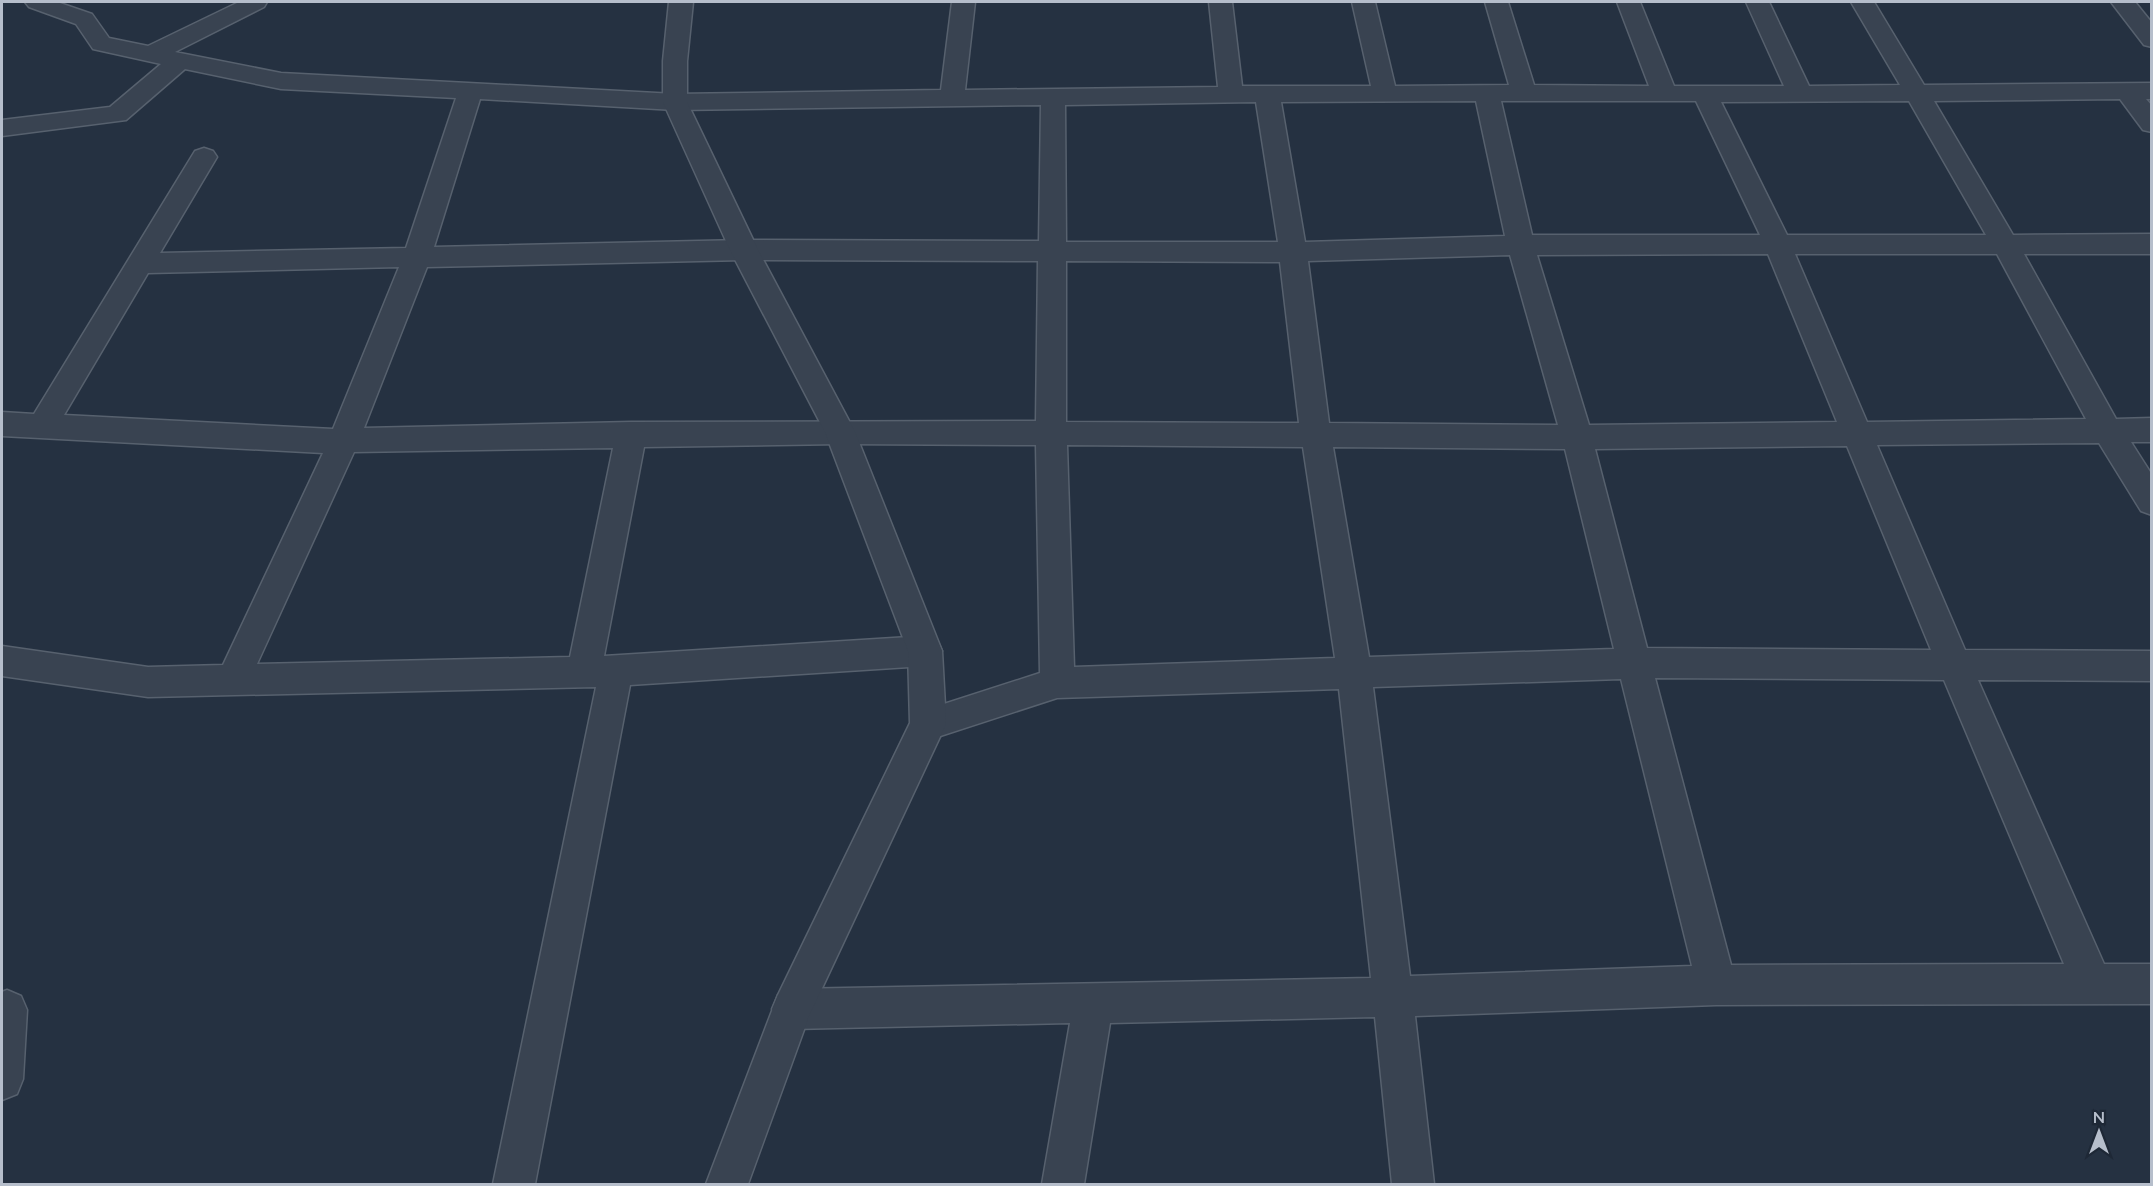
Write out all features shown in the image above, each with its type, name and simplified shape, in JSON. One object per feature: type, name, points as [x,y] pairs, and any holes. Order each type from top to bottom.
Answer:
[{"type":"street","points":[[37,2],[84,19],[101,44],[281,81],[470,92],[675,102],[1231,93],[1800,94],[2139,91],[2151,124]]},
{"type":"street","points":[[152,54],[256,2]]},
{"type":"street","points":[[681,2],[675,61],[675,102],[744,250],[840,432],[925,651],[928,724],[792,1009],[727,1185]]},
{"type":"street","points":[[952,98],[963,2]]},
{"type":"street","points":[[1220,2],[1231,93]]},
{"type":"street","points":[[1363,2],[1385,93]]},
{"type":"street","points":[[1496,2],[1524,93]]},
{"type":"street","points":[[1629,2],[1664,92]]},
{"type":"street","points":[[1758,2],[1800,94]]},
{"type":"street","points":[[1863,2],[2006,245],[2108,432],[2151,502]]},
{"type":"street","points":[[2122,2],[2151,40]]},
{"type":"street","points":[[2,128],[117,114],[181,60]]},
{"type":"street","points":[[233,680],[344,440],[417,257],[470,92]]},
{"type":"street","points":[[1487,93],[1521,245],[1577,437],[1716,986]]},
{"type":"street","points":[[1704,93],[1778,243],[1954,664],[2093,986]]},
{"type":"street","points":[[1267,94],[1293,252],[1316,436],[1354,672],[1413,1185]]},
{"type":"street","points":[[1053,96],[1051,434],[1057,683]]},
{"type":"street","points":[[42,426],[204,158]]},
{"type":"street","points":[[140,263],[744,250],[1293,252],[1521,245],[2151,244]]},
{"type":"street","points":[[2,424],[344,440],[840,432],[1577,437],[2151,430]]},
{"type":"street","points":[[514,1185],[600,671],[631,434]]},
{"type":"street","points":[[2,661],[148,682],[600,671],[925,651]]},
{"type":"street","points":[[928,724],[1057,683],[1635,663],[2151,666]]},
{"type":"street","points":[[792,1009],[1393,997],[1716,986],[2151,984]]},
{"type":"street","points":[[1064,1185],[1093,1003]]},
{"type":"street","points":[[2,1079],[7,1010]]}]
